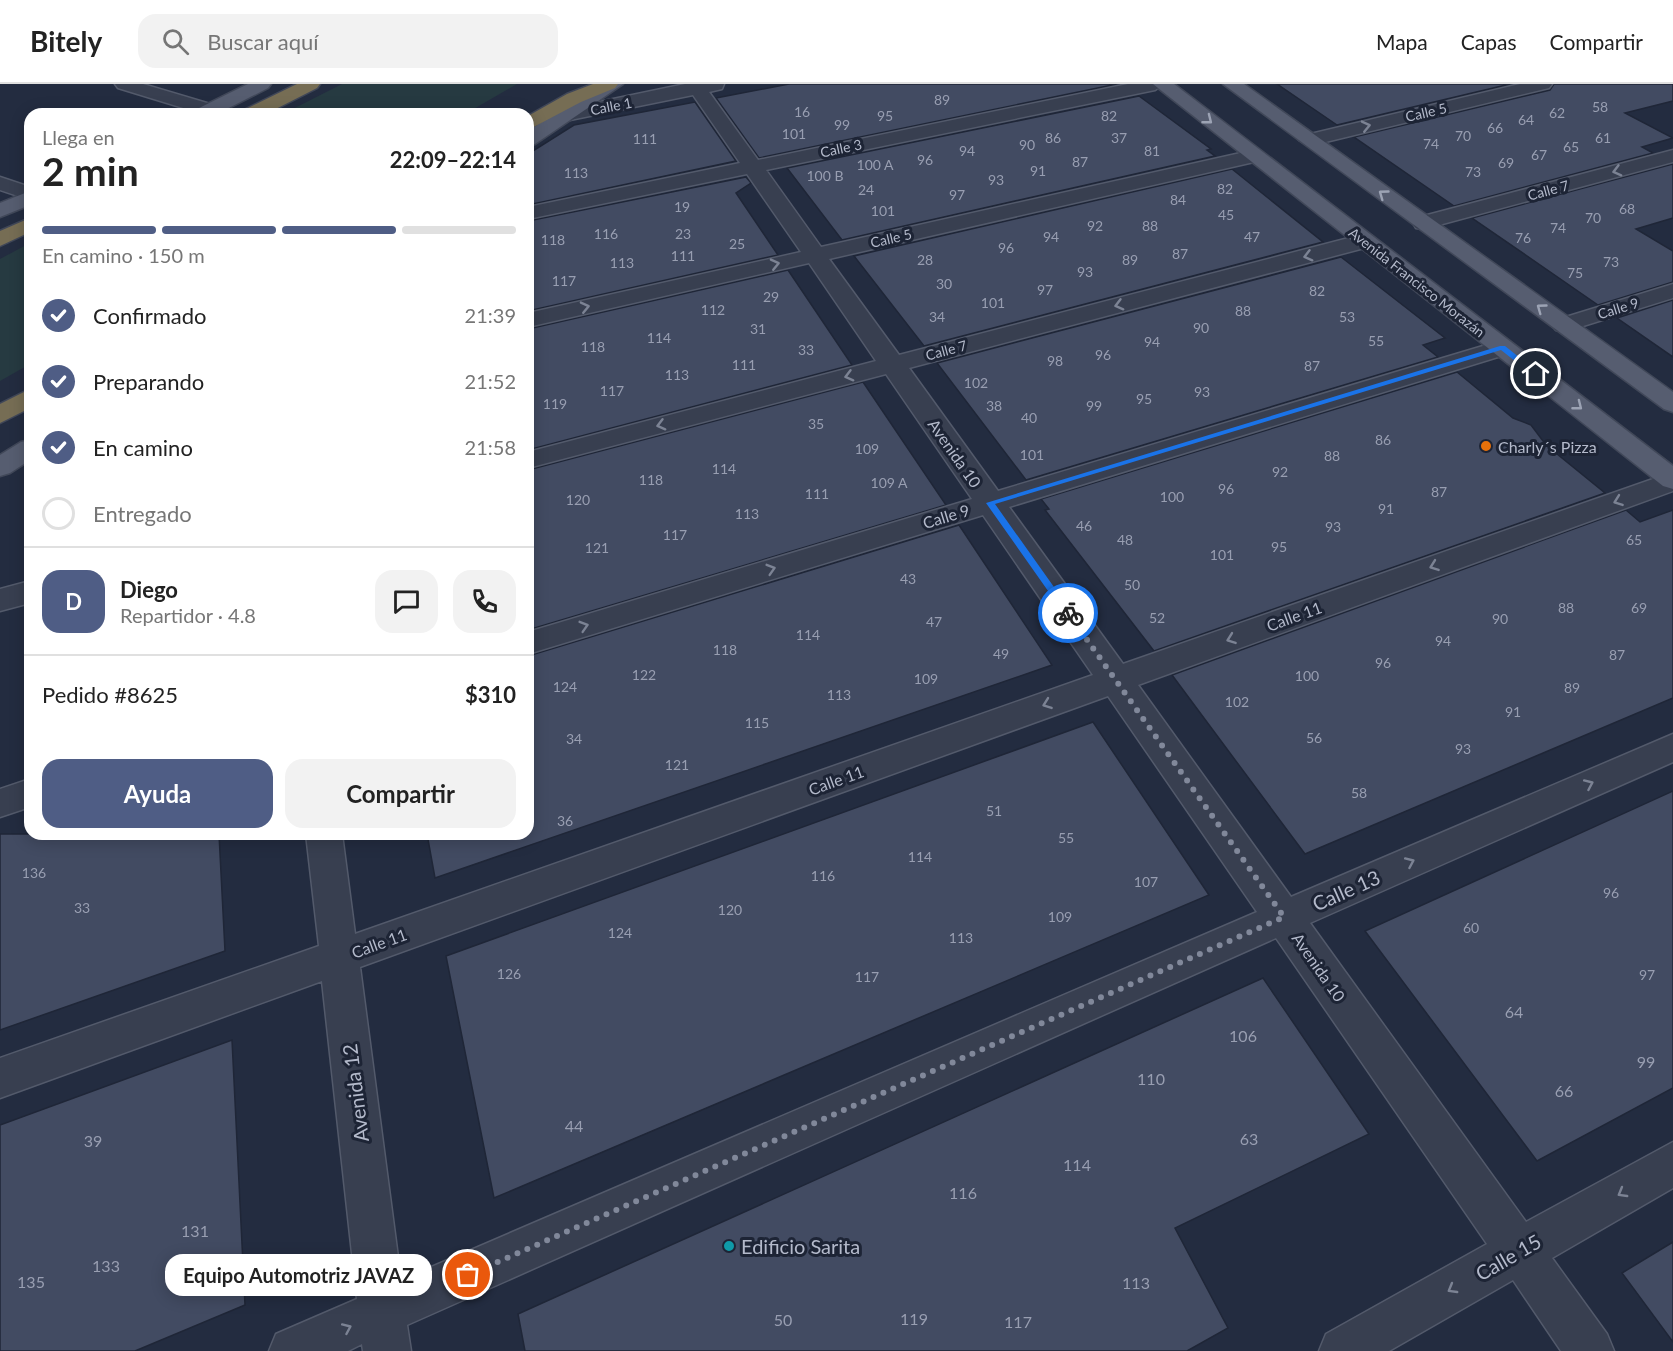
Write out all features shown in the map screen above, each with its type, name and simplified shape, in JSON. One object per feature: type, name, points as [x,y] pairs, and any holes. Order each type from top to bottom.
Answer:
[{"type":"highway","points":[[263,108],[311,84]]},
{"type":"highway","points":[[534,121],[574,98],[609,84]]},
{"type":"highway","points":[[0,240],[24,228]]},
{"type":"highway","points":[[0,415],[24,401]]},
{"type":"main road","points":[[214,108],[262,84]]},
{"type":"main road","points":[[534,136],[614,84]]},
{"type":"main road","name":"Avenida Francisco Morazán","points":[[1162,84],[1673,481]]},
{"type":"main road","points":[[1232,84],[1673,404]]},
{"type":"main road","points":[[0,211],[24,198]]},
{"type":"main road","points":[[0,467],[24,452]]},
{"type":"street","points":[[124,84],[194,108]]},
{"type":"street","name":"Calle 3","points":[[534,212],[1155,84]]},
{"type":"street","name":"Calle 5","points":[[1309,140],[1544,84]]},
{"type":"street","name":"Calle 1","points":[[570,114],[704,86]]},
{"type":"street","name":"Avenida 10","points":[[704,86],[752,166],[1590,1351]]},
{"type":"street","name":"Calle 5","points":[[534,319],[1254,156]]},
{"type":"street","name":"Calle 7","points":[[1424,223],[1673,156]]},
{"type":"street","points":[[0,183],[24,193]]},
{"type":"street","name":"Calle 7","points":[[534,458],[1364,241]]},
{"type":"street","name":"Calle 9","points":[[1564,325],[1673,291]]},
{"type":"street","name":"Calle 9","points":[[534,641],[1502,348]]},
{"type":"street","name":"Calle 11","points":[[0,1078],[1673,481]]},
{"type":"street","points":[[0,600],[24,594]]},
{"type":"street","name":"Calle 13","points":[[293,1351],[384,1332],[1284,917],[1673,747]]},
{"type":"street","points":[[0,802],[24,796]]},
{"type":"street","name":"Avenida 12","points":[[325,840],[384,1332]]},
{"type":"street","name":"Calle 15","points":[[1343,1351],[1673,1164]]},
{"type":"shaded area","points":[[342,84],[517,84],[475,108],[295,108]]},
{"type":"shaded area","points":[[24,246],[24,367],[0,381],[0,259]]},
{"type":"building","points":[[789,84],[1117,84],[759,158],[716,98]]},
{"type":"building","points":[[1277,84],[1510,84],[1337,125]]},
{"type":"building","points":[[1554,84],[1673,84],[1673,101],[1625,113],[1673,138],[1642,147],[1653,153],[1454,206],[1354,137],[1550,90]]},
{"type":"building","points":[[1139,96],[1211,149],[1207,150],[1215,156],[842,240],[787,168]]},
{"type":"building","points":[[695,102],[736,161],[534,204],[534,150],[574,125]]},
{"type":"building","points":[[1673,164],[1673,218],[1636,229],[1673,251],[1673,282],[1598,305],[1472,218]]},
{"type":"building","points":[[1232,169],[1323,242],[924,346],[854,256]]},
{"type":"building","points":[[746,177],[751,183],[736,193],[778,255],[534,310],[534,220]]},
{"type":"building","points":[[1341,257],[1445,338],[1423,345],[1438,357],[1026,480],[937,363]]},
{"type":"building","points":[[788,270],[852,365],[534,448],[534,328]]},
{"type":"building","points":[[1673,300],[1673,357],[1617,318]]},
{"type":"building","points":[[1457,372],[1513,418],[1531,425],[1546,445],[1605,493],[1154,651],[1045,510],[1049,509],[1041,499]]},
{"type":"building","points":[[863,382],[946,505],[534,628],[534,468]]},
{"type":"building","points":[[1626,510],[1640,522],[1673,510],[1673,698],[1305,854],[1172,675]]},
{"type":"building","points":[[959,525],[1052,665],[435,878],[428,840],[534,840],[534,654]]},
{"type":"building","points":[[1093,722],[1209,895],[494,1198],[446,956]]},
{"type":"building","points":[[1673,791],[1673,1088],[1537,1161],[1365,931]]},
{"type":"building","points":[[0,834],[24,834],[24,840],[219,840],[225,951],[0,1030]]},
{"type":"building","points":[[1263,978],[1369,1134],[1175,1228],[1228,1328],[1187,1351],[525,1351],[518,1314]]},
{"type":"building","points":[[232,1040],[245,1305],[135,1351],[0,1351],[0,1125]]},
{"type":"building","points":[[1673,1242],[1673,1342],[1622,1273]]},
{"type":"way so far","points":[[468,1275],[1284,917],[1068,613]]},
{"type":"place","name":"Charly´s Pizza","points":[[1486,446]]},
{"type":"place","name":"Edificio Sarita","points":[[729,1246]]},
{"type":"place","name":"Equipo Automotriz JAVAZ","points":[[468,1275]]},
{"type":"route","points":[[1068,613],[990,503],[1502,348],[1536,374]]}]
